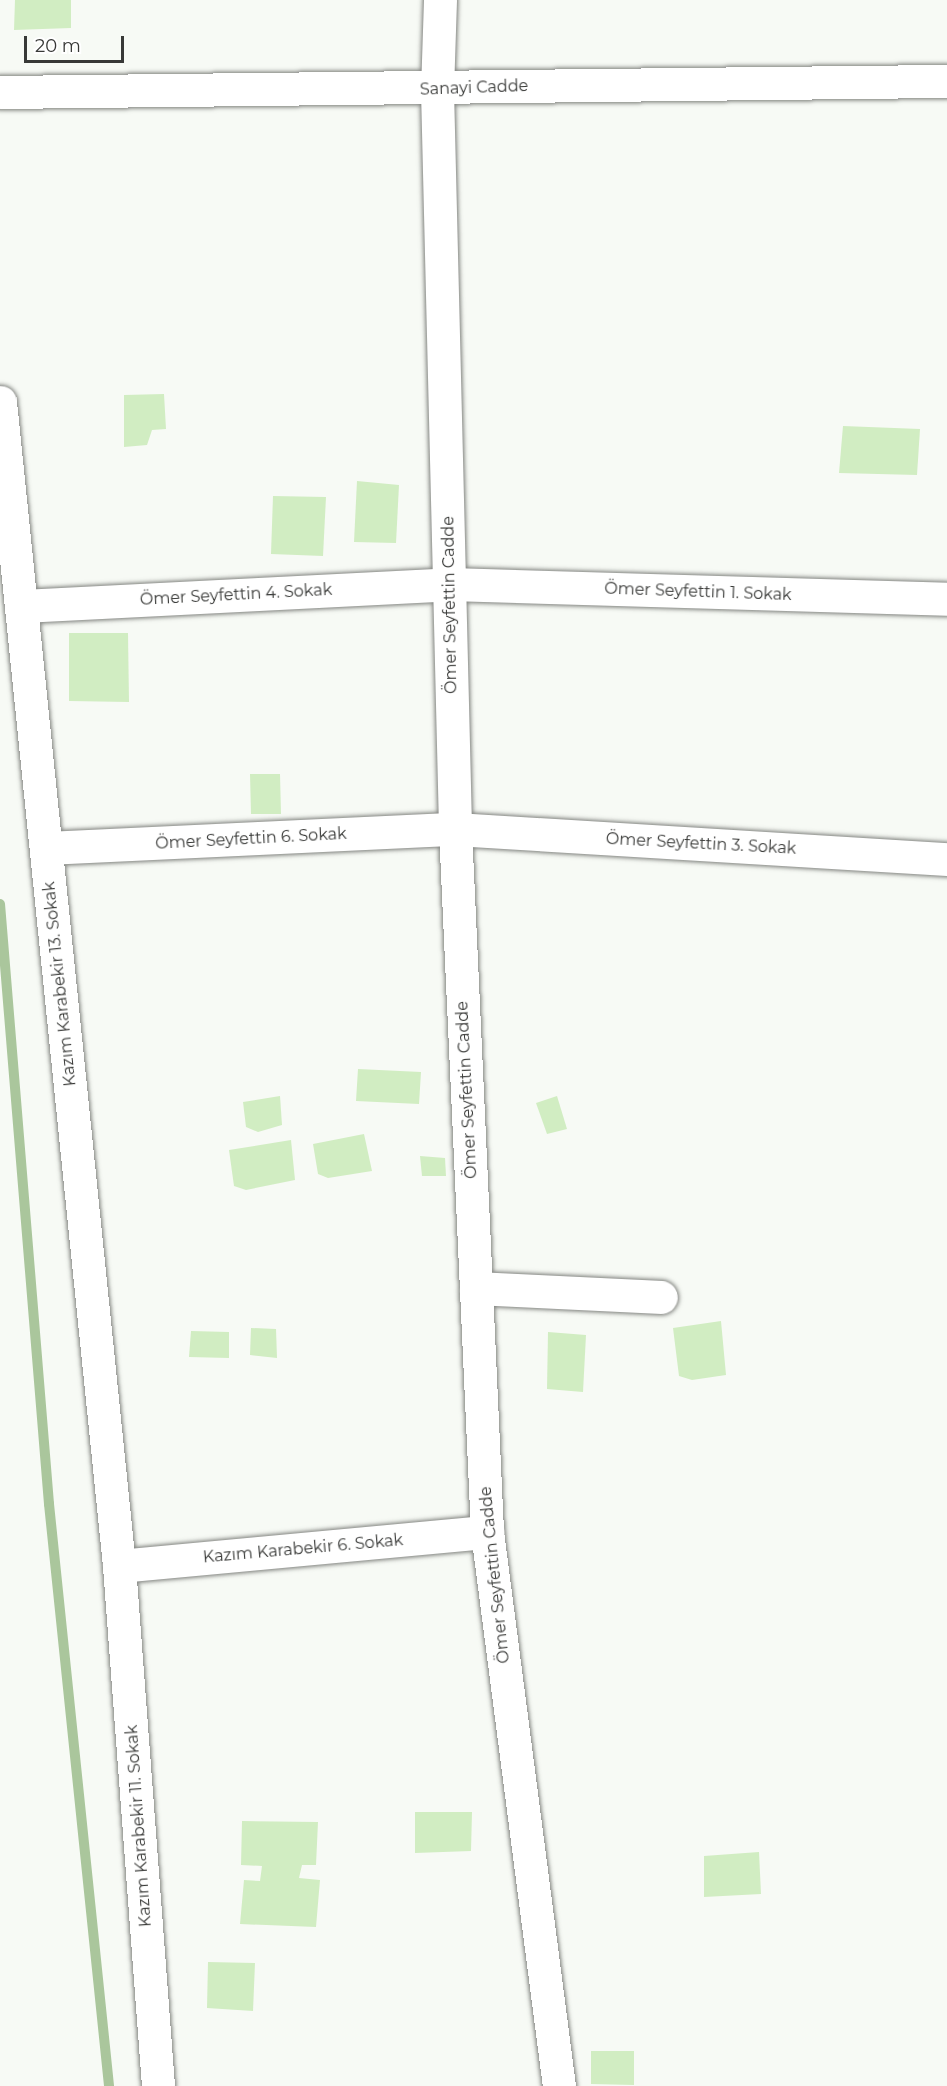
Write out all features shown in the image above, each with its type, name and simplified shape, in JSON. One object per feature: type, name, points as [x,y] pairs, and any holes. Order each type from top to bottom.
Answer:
[{"type":"street","name":"Ömer Seyfettin Cadde","points":[[440,0],[437,90],[455,829],[487,1532],[559,2086]]},
{"type":"street","name":"Sanayi Cadde","points":[[0,92],[437,90],[762,79],[947,81]]},
{"type":"street","name":"Kazım Karabekir 13. Sokak","points":[[0,402],[118,1566]]},
{"type":"street","name":"Ömer Seyfettin 1. Sokak","points":[[450,584],[947,600]]},
{"type":"street","name":"Ömer Seyfettin 4. Sokak","points":[[22,606],[450,584]]},
{"type":"street","name":"Ömer Seyfettin 6. Sokak","points":[[46,848],[455,829]]},
{"type":"street","name":"Ömer Seyfettin 3. Sokak","points":[[455,829],[947,859]]},
{"type":"street","points":[[476,1288],[661,1297]]},
{"type":"street","name":"Kazım Karabekir 6. Sokak","points":[[118,1566],[487,1532]]},
{"type":"street","name":"Kazım Karabekir 11. Sokak","points":[[118,1566],[158,2086]]},
{"type":"building","points":[[15,0],[71,0],[71,28],[14,30]]},
{"type":"building","points":[[164,394],[166,429],[152,430],[147,445],[124,447],[124,395]]},
{"type":"building","points":[[843,426],[920,429],[917,475],[839,473]]},
{"type":"building","points":[[357,481],[399,485],[396,543],[354,542]]},
{"type":"building","points":[[273,496],[326,497],[323,556],[271,554]]},
{"type":"building","points":[[69,633],[128,633],[129,702],[69,701]]},
{"type":"building","points":[[250,774],[280,774],[281,814],[251,814]]},
{"type":"building","points":[[358,1069],[421,1072],[419,1104],[356,1101]]},
{"type":"building","points":[[280,1096],[282,1125],[258,1132],[246,1127],[243,1102]]},
{"type":"building","points":[[557,1096],[567,1129],[547,1134],[536,1103]]},
{"type":"building","points":[[364,1134],[372,1171],[328,1178],[318,1174],[313,1144]]},
{"type":"building","points":[[291,1140],[295,1180],[246,1190],[234,1186],[229,1150]]},
{"type":"building","points":[[420,1156],[445,1158],[446,1176],[422,1176]]},
{"type":"building","points":[[721,1321],[726,1375],[692,1380],[679,1376],[673,1328]]},
{"type":"building","points":[[251,1328],[276,1329],[277,1358],[250,1355]]},
{"type":"building","points":[[191,1331],[229,1332],[229,1358],[189,1357]]},
{"type":"building","points":[[548,1332],[586,1335],[583,1392],[547,1389]]},
{"type":"building","points":[[415,1812],[472,1812],[471,1851],[415,1853]]},
{"type":"building","points":[[242,1821],[318,1822],[316,1865],[302,1865],[299,1878],[320,1880],[316,1927],[240,1924],[244,1880],[260,1881],[262,1866],[241,1865]]},
{"type":"building","points":[[759,1852],[761,1894],[704,1897],[704,1856]]},
{"type":"building","points":[[208,1962],[255,1963],[253,2011],[207,2008]]},
{"type":"building","points":[[591,2051],[634,2051],[634,2085],[591,2084]]},
{"type":"waterway","points":[[0,904],[49,1504],[109,2086]]}]
